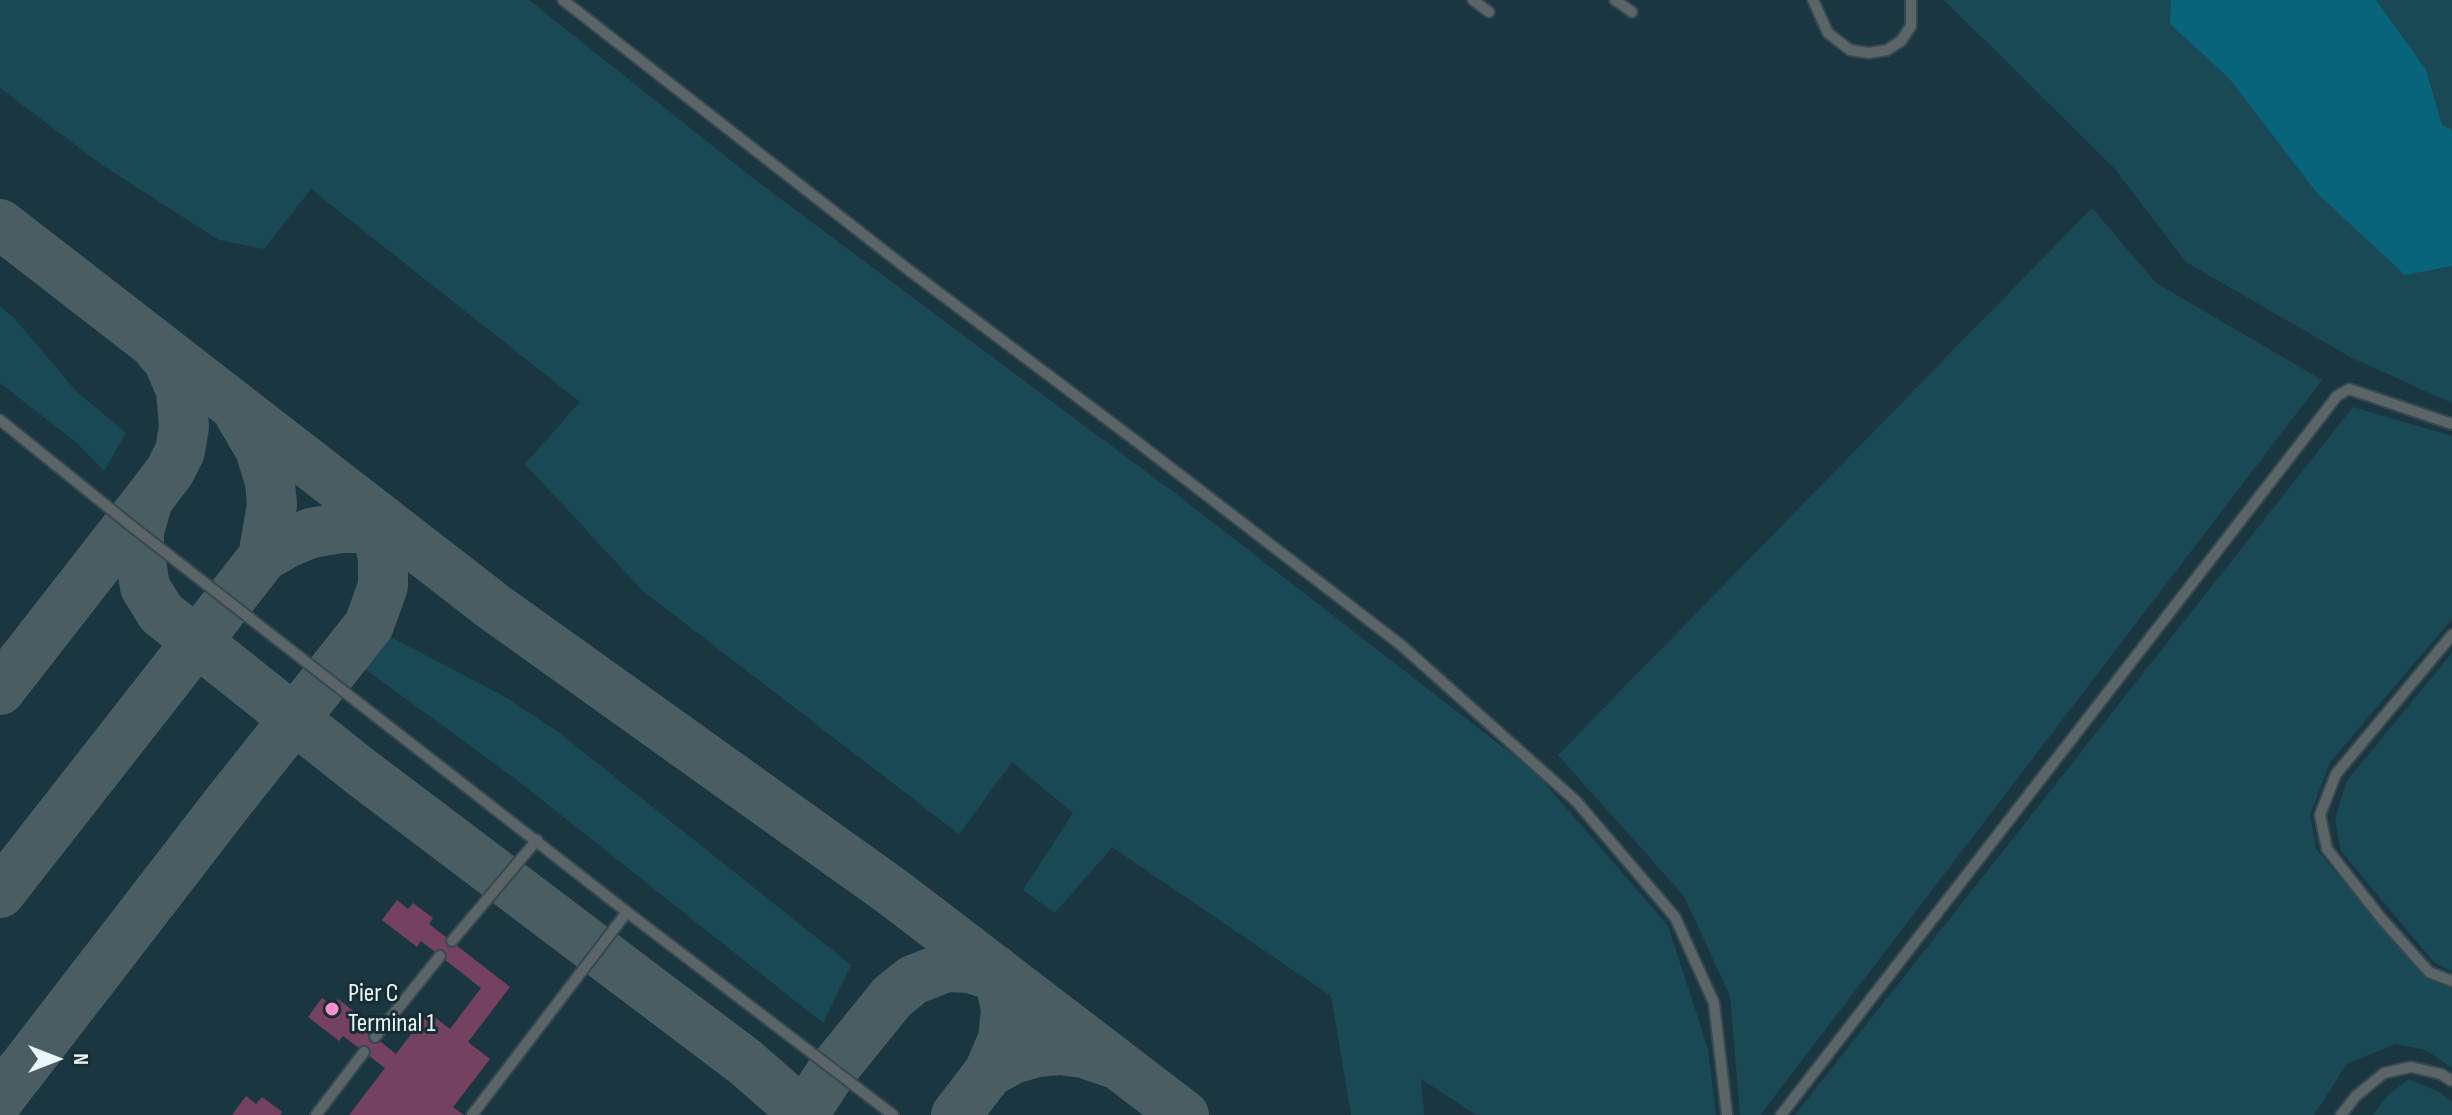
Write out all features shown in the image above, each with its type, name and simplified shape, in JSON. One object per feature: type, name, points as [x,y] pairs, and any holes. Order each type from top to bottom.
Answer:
[{"type":"lane","points":[[563,0],[910,271],[1401,645],[1576,801],[1675,917],[1714,1003],[1727,1115]]},
{"type":"lane","points":[[1473,0],[1489,12]]},
{"type":"lane","points":[[1615,0],[1632,12]]},
{"type":"lane","points":[[1813,0],[1828,33],[1850,50],[1869,53],[1887,50],[1901,41],[1911,26],[1911,0]]},
{"type":"lane","points":[[1781,1115],[2337,396],[2349,389],[2452,424]]},
{"type":"lane","points":[[0,420],[627,912],[893,1115]]},
{"type":"lane","points":[[2452,635],[2336,774],[2320,815],[2327,849],[2381,918],[2429,972],[2452,981]]},
{"type":"lane","points":[[452,941],[537,840]]},
{"type":"lane","points":[[472,1115],[627,912]]},
{"type":"lane","points":[[375,1037],[440,956]]},
{"type":"lane","points":[[316,1115],[364,1052]]},
{"type":"lane","points":[[2341,1115],[2356,1096],[2384,1073],[2411,1067],[2441,1074],[2452,1081]]},
{"type":"shaded area","points":[[0,0],[2452,0],[2452,1115],[0,1115]]},
{"type":"shaded area","points":[[0,0],[529,0],[754,179],[1180,497],[1535,772],[1668,926],[1708,1049],[1716,1115],[1476,1115],[1421,1079],[1424,1115],[1351,1115],[1331,996],[1112,847],[1055,913],[1023,890],[1073,813],[1012,762],[959,834],[643,591],[525,464],[580,402],[311,189],[264,249],[219,240],[105,167],[0,88]]},
{"type":"shaded area","points":[[1944,0],[2452,0],[2452,403],[2352,358],[2186,262],[2115,169]]},
{"type":"shaded area","points":[[2171,0],[2376,0],[2426,70],[2442,125],[2452,130],[2452,266],[2405,275],[2317,193],[2229,78],[2170,24]]},
{"type":"shaded area","points":[[2092,208],[2156,283],[2322,380],[1760,1115],[1740,1115],[1730,996],[1684,896],[1558,755]]},
{"type":"shaded area","points":[[0,306],[14,318],[77,392],[126,433],[104,471],[77,443],[0,383]]},
{"type":"shaded area","points":[[2353,407],[2452,436],[2452,619],[2330,762],[2310,815],[2316,849],[2422,975],[2452,988],[2452,1068],[2426,1050],[2395,1044],[2347,1064],[2314,1115],[1795,1115]]},
{"type":"shaded area","points":[[385,634],[500,694],[557,731],[851,965],[823,1023],[517,780],[361,666]]},
{"type":"shaded area","points":[[2452,653],[2452,972],[2434,962],[2341,851],[2335,820],[2346,782]]},
{"type":"shaded area","points":[[2409,1079],[2437,1091],[2452,1102],[2452,1115],[2373,1115],[2387,1096]]},
{"type":"building","name":"Pier C Terminal 1","points":[[397,900],[408,909],[413,903],[433,918],[429,924],[510,987],[468,1042],[490,1059],[453,1107],[464,1115],[349,1115],[385,1068],[343,1036],[339,1041],[308,1017],[322,998],[333,1006],[338,999],[357,1014],[353,1020],[396,1054],[428,1012],[450,1029],[481,988],[421,941],[417,947],[382,920]]},
{"type":"building","points":[[246,1096],[256,1104],[262,1097],[282,1112],[280,1115],[232,1115]]},
{"type":"taxiway","points":[[0,224],[494,607],[894,893],[1184,1115]]},
{"type":"taxiway","points":[[0,690],[170,471],[180,451],[184,427],[181,390],[168,360],[159,350]]},
{"type":"taxiway","points":[[240,415],[260,449],[270,482],[272,505],[263,557],[311,533],[340,528],[361,528],[397,539]]},
{"type":"taxiway","points":[[148,500],[139,531],[139,549],[145,587],[161,613],[361,772],[745,1062],[806,1115]]},
{"type":"taxiway","points":[[0,1098],[369,625],[383,586],[383,558],[377,532],[358,505]]},
{"type":"taxiway","points":[[0,893],[263,557]]},
{"type":"taxiway","points":[[803,1115],[832,1071],[892,997],[913,980],[946,967],[970,968],[1001,978]]},
{"type":"taxiway","points":[[956,1115],[989,1072],[1003,1039],[1006,1009],[999,977],[994,969]]},
{"type":"taxiway","points":[[989,1072],[1013,1059],[1059,1050],[1084,1053],[1113,1063]]},
{"type":"place","name":"Pier C Terminal 1","points":[[332,1009]]}]
